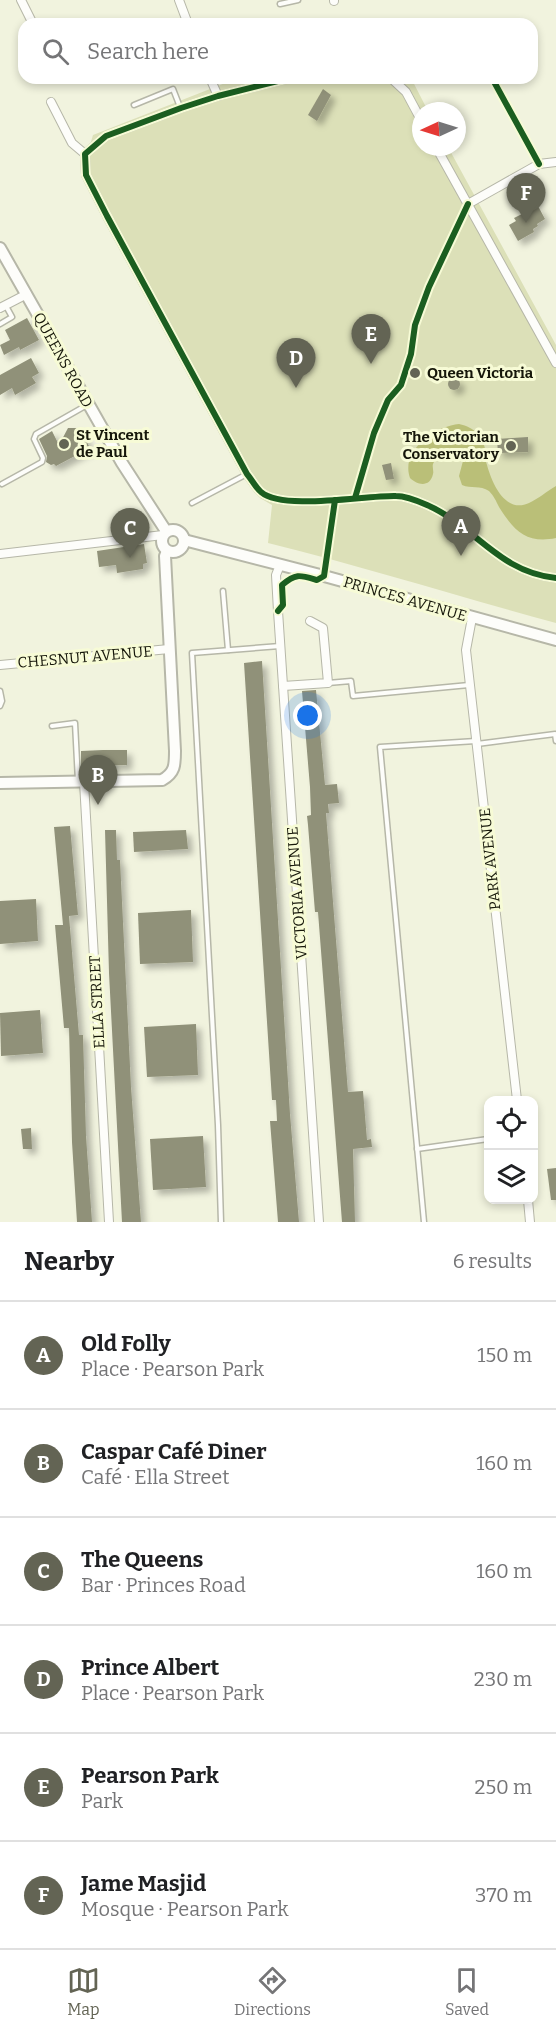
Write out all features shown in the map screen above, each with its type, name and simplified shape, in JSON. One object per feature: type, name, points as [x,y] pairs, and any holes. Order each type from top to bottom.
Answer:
[{"type":"street","points":[[21,0],[30,18]]},
{"type":"street","points":[[178,0],[186,18]]},
{"type":"street","points":[[213,84],[218,96]]},
{"type":"street","points":[[85,154],[106,136],[181,108],[266,84]]},
{"type":"street","points":[[397,84],[406,92],[412,103]]},
{"type":"street","points":[[51,102],[72,143],[85,154],[86,175],[107,216],[247,474],[262,494],[290,502],[399,496],[418,502],[448,517],[509,564],[544,577],[556,578]]},
{"type":"street","points":[[441,156],[556,363]]},
{"type":"street","points":[[468,204],[539,164],[556,162]]},
{"type":"street","name":"QUEENS ROAD","points":[[0,248],[164,533]]},
{"type":"street","points":[[3,307],[27,294]]},
{"type":"street","points":[[0,554],[176,530],[184,540],[180,550],[172,553],[166,551]]},
{"type":"street","points":[[0,783],[162,780],[169,776],[175,768],[166,551],[161,543],[164,533]]},
{"type":"street","name":"PRINCES AVENUE","points":[[184,540],[556,640]]},
{"type":"street","name":"VICTORIA AVENUE","points":[[280,565],[276,575],[280,646],[319,1222]]},
{"type":"street","name":"PARK AVENUE","points":[[472,618],[466,643],[516,1096]]},
{"type":"street","points":[[283,686],[328,683],[323,628],[310,621]]},
{"type":"street","name":"CHESNUT AVENUE","points":[[0,664],[170,649]]},
{"type":"street","name":"ELLA STREET","points":[[81,782],[86,814],[109,1222]]},
{"type":"street","points":[[528,1204],[530,1222]]},
{"type":"lane","points":[[280,4],[298,0]]},
{"type":"lane","points":[[134,105],[173,89],[181,108]]},
{"type":"lane","points":[[0,324],[12,317],[3,307]]},
{"type":"lane","points":[[2,484],[42,462],[43,458],[34,439],[36,434],[88,404]]},
{"type":"lane","points":[[192,503],[247,474]]},
{"type":"lane","points":[[223,591],[228,650]]},
{"type":"lane","points":[[221,1222],[218,1125],[192,653],[280,646]]},
{"type":"lane","points":[[328,683],[351,681],[353,696],[470,685]]},
{"type":"lane","points":[[0,691],[2,701],[0,706]]},
{"type":"lane","points":[[52,726],[75,723],[81,782]]},
{"type":"lane","points":[[424,1222],[380,747],[476,742],[555,734],[556,741]]},
{"type":"lane","points":[[417,1149],[484,1140]]},
{"type":"shaded area","points":[[223,84],[414,84],[423,102],[412,102],[412,156],[453,156],[556,345],[556,623],[268,543],[272,505],[260,498],[87,184],[87,155],[93,135]]},
{"type":"shaded area","points":[[459,424],[472,429],[481,440],[485,447],[486,461],[492,480],[506,501],[521,505],[529,503],[556,486],[556,538],[537,539],[522,534],[510,523],[489,491],[462,485],[459,476],[463,461],[453,451],[444,453],[436,459],[429,482],[420,484],[410,478],[408,468],[410,458],[422,441],[440,429]]},
{"type":"building","points":[[323,89],[331,95],[317,121],[308,115]]},
{"type":"building","points":[[538,206],[545,219],[537,224],[538,226],[533,229],[534,232],[518,241],[509,225],[516,221],[514,218]]},
{"type":"building","points":[[27,318],[39,340],[4,355],[0,345],[10,340],[5,330]]},
{"type":"building","points":[[31,358],[39,373],[32,377],[36,383],[15,395],[12,388],[0,395],[0,375]]},
{"type":"building","points":[[456,378],[459,379],[459,389],[452,390],[449,389],[448,382],[449,379]]},
{"type":"building","name":"St Vincent de Paul","points":[[68,428],[81,431],[90,448],[56,466],[51,465],[46,462],[47,456],[39,439],[52,431],[59,445]]},
{"type":"building","name":"The Victorian Conservatory","points":[[528,437],[528,452],[498,453],[497,439]]},
{"type":"building","points":[[391,463],[394,479],[386,480],[382,465]]},
{"type":"building","points":[[144,544],[147,563],[143,564],[143,569],[117,573],[116,565],[99,567],[97,551]]},
{"type":"building","points":[[262,661],[290,1114],[299,1222],[278,1222],[270,1121],[277,1121],[276,1100],[272,1100],[244,663]]},
{"type":"building","points":[[316,690],[325,785],[337,784],[339,803],[328,804],[329,813],[326,813],[348,1092],[363,1091],[367,1140],[371,1139],[372,1147],[353,1149],[355,1222],[342,1222],[318,912],[315,912],[307,816],[311,815],[310,787],[302,691]]},
{"type":"building","points":[[127,750],[127,765],[81,766],[81,751]]},
{"type":"building","points":[[70,826],[78,915],[69,916],[79,1035],[83,1035],[86,1136],[92,1222],[77,1222],[69,1028],[64,1028],[55,925],[63,925],[54,827]]},
{"type":"building","points":[[105,830],[116,830],[117,860],[120,860],[131,1087],[141,1222],[122,1222],[109,973]]},
{"type":"building","points":[[186,830],[188,849],[134,852],[133,832]]},
{"type":"building","points":[[36,899],[38,941],[0,944],[0,901]]},
{"type":"building","points":[[191,910],[193,962],[140,964],[138,913]]},
{"type":"building","points":[[40,1010],[43,1053],[1,1056],[0,1013]]},
{"type":"building","points":[[196,1024],[198,1075],[147,1077],[144,1027]]},
{"type":"building","points":[[31,1128],[32,1149],[23,1149],[21,1129]]},
{"type":"building","points":[[203,1136],[206,1187],[153,1190],[150,1139]]},
{"type":"building","points":[[556,1168],[556,1200],[551,1200],[547,1169]]},
{"type":"cycle path","points":[[266,84],[181,108],[106,136],[85,154],[86,175],[247,474],[261,492],[272,498],[305,501],[382,496],[408,498],[444,514],[502,558],[518,567],[556,578]]},
{"type":"cycle path","points":[[495,84],[539,164]]},
{"type":"cycle path","points":[[355,498],[374,433],[388,400],[401,385],[411,354],[415,325],[429,287],[468,204]]},
{"type":"cycle path","points":[[278,611],[283,605],[282,585],[287,581],[298,576],[317,580],[324,576],[335,500]]},
{"type":"place","name":"Jame Masjid","points":[[526,223]]},
{"type":"place","name":"Pearson Park","points":[[371,364]]},
{"type":"place","name":"Queen Victoria","points":[[415,373]]},
{"type":"place","name":"Prince Albert","points":[[296,388]]},
{"type":"place","name":"St Vincent de Paul","points":[[64,444]]},
{"type":"place","name":"The Victorian Conservatory","points":[[511,446]]},
{"type":"place","name":"Old Folly","points":[[461,556]]},
{"type":"place","name":"The Queens","points":[[130,558]]},
{"type":"place","name":"Caspar Café Diner","points":[[98,805]]}]
